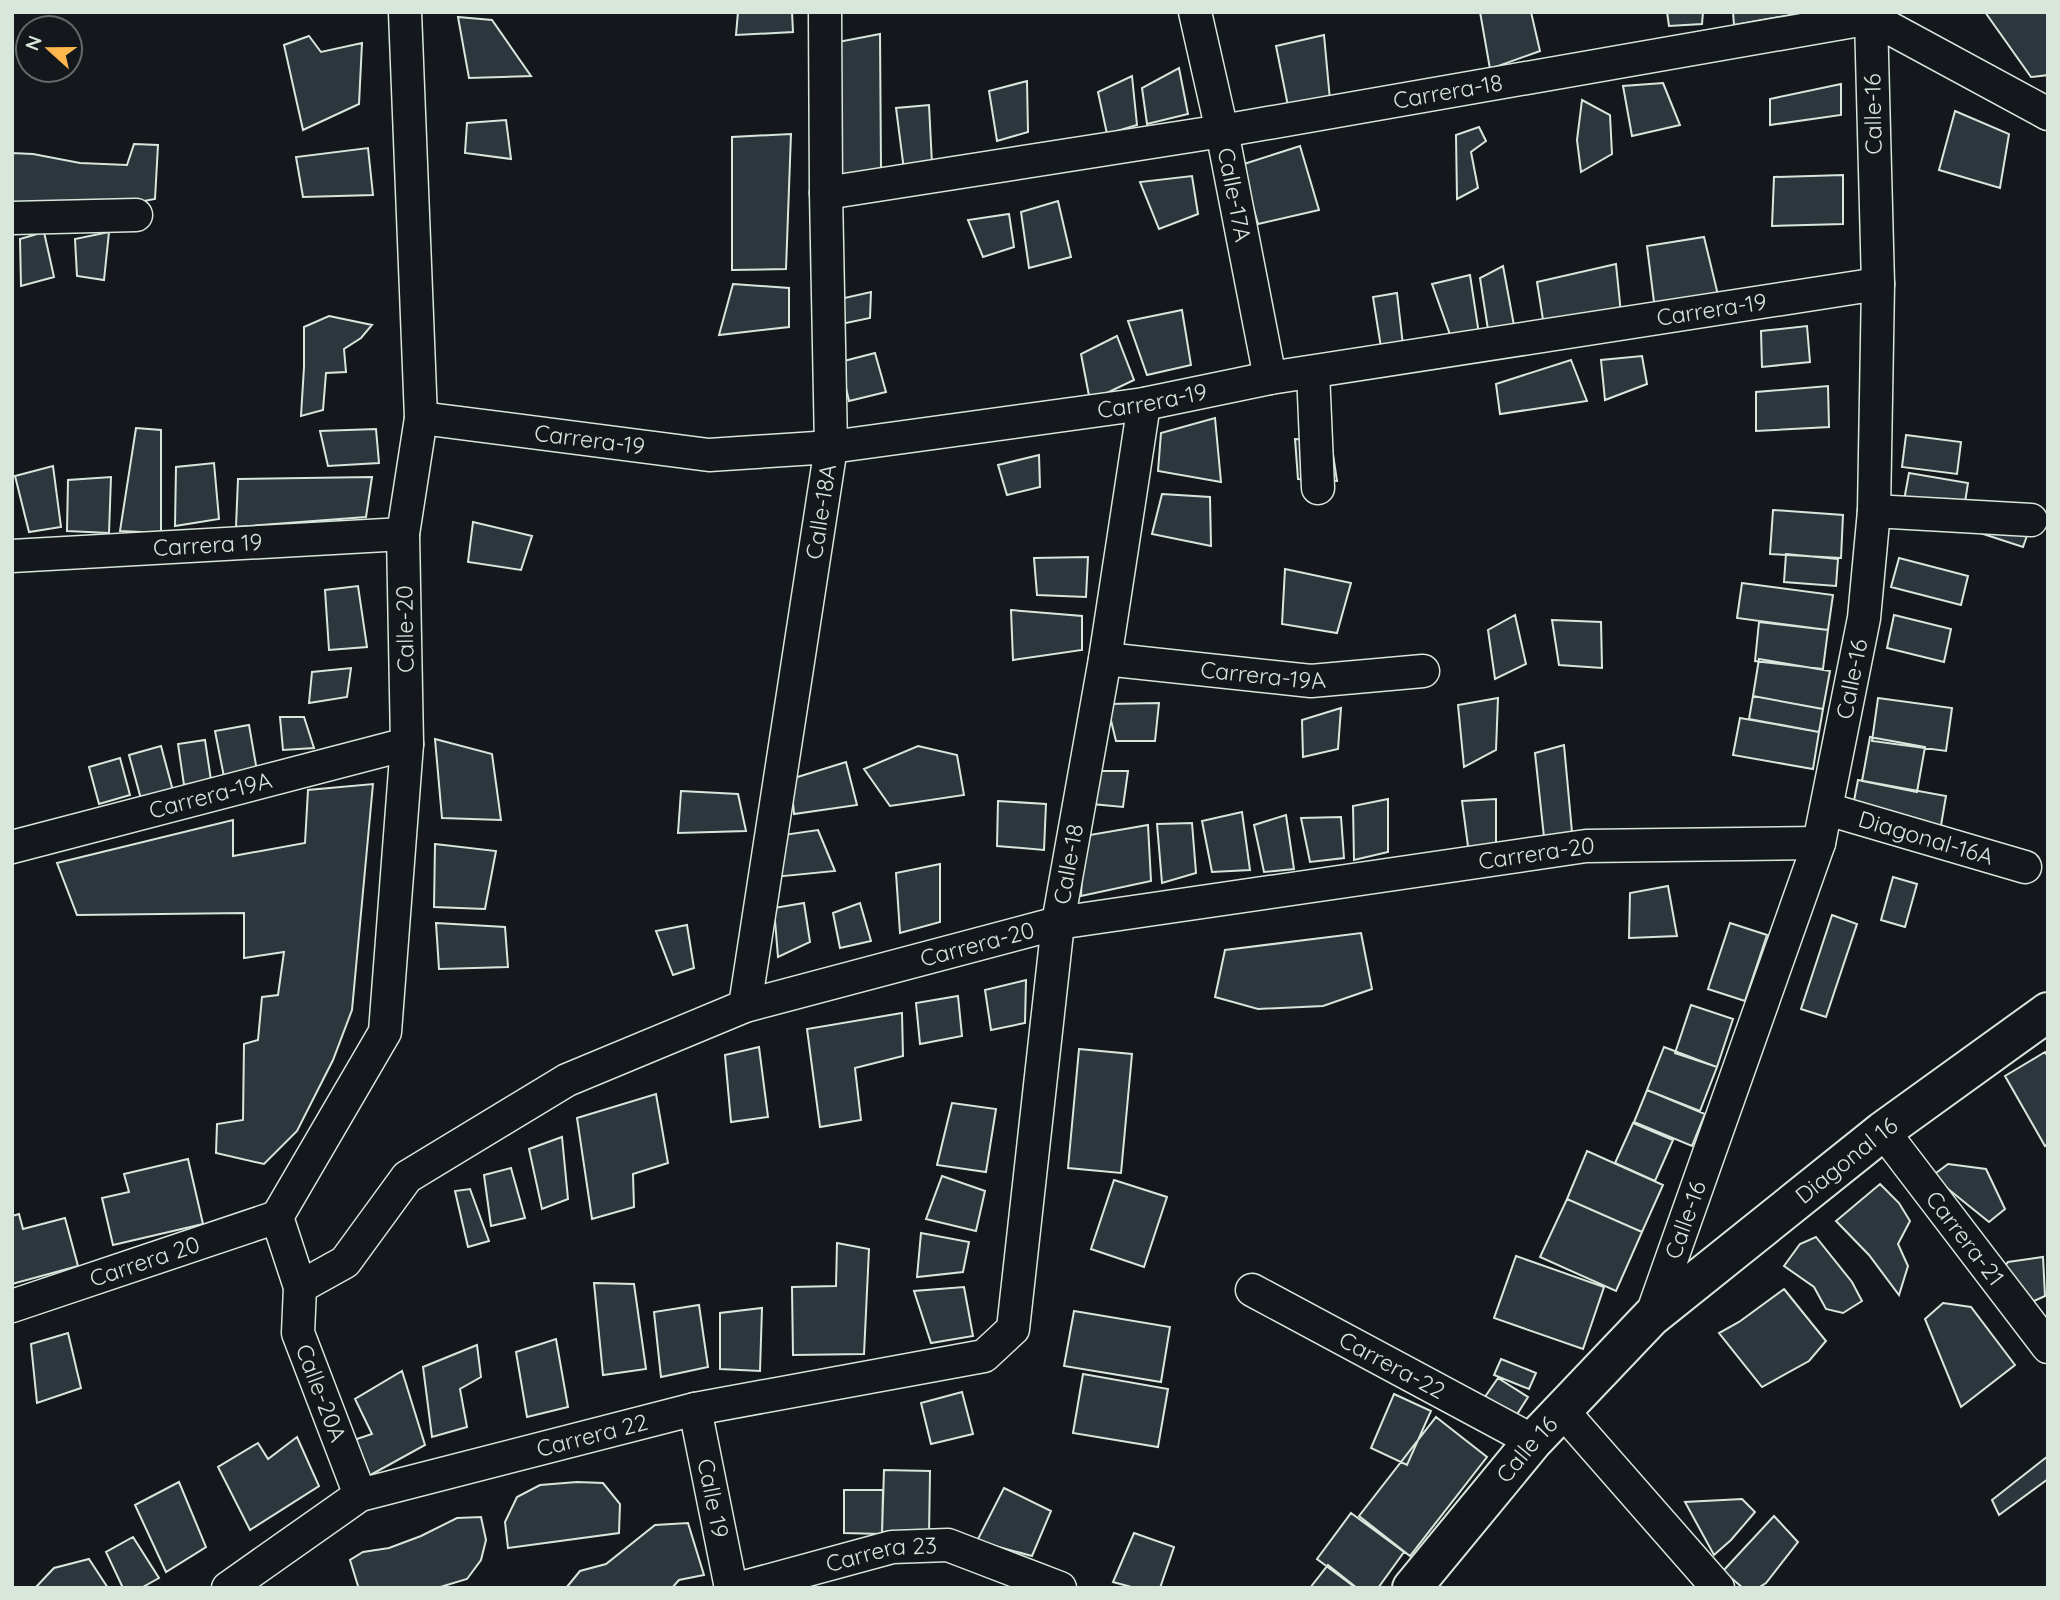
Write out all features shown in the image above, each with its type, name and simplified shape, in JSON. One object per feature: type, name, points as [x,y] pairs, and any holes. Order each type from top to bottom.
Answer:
[{"type":"street","name":"Calle-20","points":[[277,1217],[384,1032],[407,744],[403,534],[421,418],[405,12]]},
{"type":"street","name":"Calle-18A","points":[[746,1006],[831,447],[825,193],[825,12]]},
{"type":"street","name":"Calle-17A","points":[[1195,12],[1222,131],[1270,378]]},
{"type":"street","name":"Carrera-18","points":[[825,193],[1222,131],[1872,15]]},
{"type":"street","points":[[1872,15],[2048,114]]},
{"type":"street","name":"Calle-16","points":[[1651,1317],[1819,843],[1828,809],[1864,618],[1874,511],[1878,284],[1872,15]]},
{"type":"street","points":[[12,218],[136,215]]},
{"type":"street","name":"Carrera-19","points":[[421,418],[709,455],[831,447],[1144,404],[1270,378],[1878,284]]},
{"type":"street","points":[[1313,372],[1318,488]]},
{"type":"street","name":"Calle-18","points":[[984,1356],[1013,1329],[1058,923],[1105,659],[1144,404]]},
{"type":"street","points":[[1874,511],[2031,520]]},
{"type":"street","name":"Carrera 19","points":[[12,556],[403,534]]},
{"type":"street","name":"Carrera-19A","points":[[1105,659],[1311,681],[1423,671]]},
{"type":"street","name":"Carrera-19A","points":[[12,847],[407,744]]},
{"type":"street","name":"Diagonal-16A","points":[[1828,809],[2025,867]]},
{"type":"street","name":"Carrera-20","points":[[300,1287],[345,1262],[407,1177],[567,1080],[746,1006],[1058,923],[1586,846],[1819,843]]},
{"type":"street","name":"Diagonal 16","points":[[1651,1317],[1883,1130],[2048,1012]]},
{"type":"street","name":"Carrera-21","points":[[1883,1130],[2048,1347]]},
{"type":"street","points":[[277,1217],[300,1287]]},
{"type":"street","name":"Carrera 20","points":[[12,1306],[277,1217]]},
{"type":"street","name":"Calle-20A","points":[[300,1287],[298,1333],[360,1495]]},
{"type":"street","name":"Carrera-22","points":[[1252,1290],[1533,1441]]},
{"type":"street","name":"Calle 16","points":[[1412,1588],[1533,1441],[1651,1317]]},
{"type":"street","name":"Carrera 22","points":[[228,1588],[360,1495],[695,1409],[984,1356]]},
{"type":"street","name":"Calle 19","points":[[695,1409],[731,1588]]},
{"type":"street","points":[[1562,1409],[1718,1588]]},
{"type":"street","name":"Carrera 23","points":[[741,1588],[892,1547],[948,1545],[1060,1588]]},
{"type":"building","points":[[738,12],[792,12],[793,32],[736,35]]},
{"type":"building","points":[[1480,12],[1531,12],[1540,51],[1490,69]]},
{"type":"building","points":[[1667,12],[1703,12],[1702,24],[1669,26]]},
{"type":"building","points":[[1733,12],[1807,12],[1734,25]]},
{"type":"building","points":[[1985,12],[2048,12],[2048,75],[2031,77]]},
{"type":"building","points":[[458,17],[492,20],[531,76],[469,78]]},
{"type":"building","points":[[880,34],[881,169],[827,177],[817,46]]},
{"type":"building","points":[[1324,35],[1330,100],[1288,106],[1276,46]]},
{"type":"building","points":[[309,36],[321,52],[362,43],[359,104],[303,130],[284,45]]},
{"type":"building","points":[[1179,68],[1188,114],[1147,124],[1142,88]]},
{"type":"building","points":[[1132,76],[1137,125],[1107,134],[1098,92]]},
{"type":"building","points":[[1027,81],[1028,132],[997,141],[989,91]]},
{"type":"building","points":[[1663,83],[1680,125],[1632,136],[1623,86]]},
{"type":"building","points":[[1841,84],[1841,115],[1770,125],[1770,99]]},
{"type":"building","points":[[1582,100],[1610,115],[1612,154],[1581,172],[1577,140]]},
{"type":"building","points":[[929,105],[932,164],[904,170],[896,108]]},
{"type":"building","points":[[1955,111],[2009,134],[2000,188],[1939,170]]},
{"type":"building","points":[[506,120],[511,159],[465,153],[467,123]]},
{"type":"building","points":[[1479,127],[1486,141],[1471,152],[1478,188],[1457,199],[1456,135]]},
{"type":"building","points":[[791,134],[786,269],[732,270],[732,137]]},
{"type":"building","points":[[134,144],[158,145],[155,199],[100,209],[12,210],[12,153],[80,163],[127,165]]},
{"type":"building","points":[[1300,146],[1319,210],[1258,224],[1241,165]]},
{"type":"building","points":[[368,148],[373,195],[303,197],[296,157]]},
{"type":"building","points":[[1843,175],[1843,224],[1772,226],[1774,177]]},
{"type":"building","points":[[1192,176],[1198,214],[1159,229],[1140,182]]},
{"type":"building","points":[[1058,201],[1071,257],[1029,268],[1021,212]]},
{"type":"building","points":[[1009,214],[1014,247],[983,257],[968,220]]},
{"type":"building","points":[[44,232],[54,277],[21,286],[20,239]]},
{"type":"building","points":[[109,232],[104,280],[77,276],[75,239]]},
{"type":"building","points":[[1704,237],[1718,295],[1656,318],[1647,246]]},
{"type":"building","points":[[1616,264],[1621,314],[1544,326],[1537,282]]},
{"type":"building","points":[[1503,266],[1515,331],[1489,336],[1480,278]]},
{"type":"building","points":[[1470,275],[1479,334],[1453,343],[1432,284]]},
{"type":"building","points":[[733,284],[789,288],[789,327],[719,335]]},
{"type":"building","points":[[871,292],[870,318],[841,324],[840,299]]},
{"type":"building","points":[[1397,293],[1404,354],[1382,354],[1373,297]]},
{"type":"building","points":[[1182,310],[1191,365],[1147,375],[1128,321]]},
{"type":"building","points":[[329,316],[372,325],[361,338],[344,349],[346,372],[326,373],[323,410],[301,416],[304,327]]},
{"type":"building","points":[[1807,326],[1810,362],[1762,367],[1761,331]]},
{"type":"building","points":[[1117,336],[1134,380],[1090,401],[1081,354]]},
{"type":"building","points":[[875,353],[886,392],[849,401],[840,362]]},
{"type":"building","points":[[1642,356],[1647,384],[1605,400],[1601,360]]},
{"type":"building","points":[[1571,360],[1587,401],[1500,414],[1496,384]]},
{"type":"building","points":[[1828,386],[1829,427],[1756,431],[1756,392]]},
{"type":"building","points":[[1215,418],[1221,482],[1158,471],[1161,433]]},
{"type":"building","points":[[136,428],[161,430],[161,533],[120,531]]},
{"type":"building","points":[[376,429],[379,463],[328,466],[320,431]]},
{"type":"building","points":[[1906,435],[1961,442],[1957,474],[1902,467]]},
{"type":"building","points":[[1295,439],[1331,441],[1337,481],[1298,479]]},
{"type":"building","points":[[1039,455],[1040,487],[1007,495],[998,465]]},
{"type":"building","points":[[214,463],[219,519],[175,526],[176,467]]},
{"type":"building","points":[[53,466],[61,527],[29,532],[15,476]]},
{"type":"building","points":[[1909,473],[1968,483],[1963,515],[1903,506]]},
{"type":"building","points":[[111,477],[109,533],[67,531],[68,480]]},
{"type":"building","points":[[372,477],[366,517],[236,527],[238,479]]},
{"type":"building","points":[[1162,494],[1210,497],[1211,546],[1152,534]]},
{"type":"building","points":[[1773,510],[1843,515],[1841,558],[1770,554]]},
{"type":"building","points":[[473,522],[532,536],[521,570],[468,562]]},
{"type":"building","points":[[2029,530],[2023,547],[1974,531]]},
{"type":"building","points":[[1786,554],[1838,559],[1836,586],[1784,582]]},
{"type":"building","points":[[1088,557],[1086,597],[1037,595],[1034,558]]},
{"type":"building","points":[[1899,558],[1968,576],[1961,605],[1891,587]]},
{"type":"building","points":[[1285,569],[1351,583],[1337,633],[1282,624]]},
{"type":"building","points":[[1742,583],[1833,595],[1828,630],[1737,618]]},
{"type":"building","points":[[358,586],[367,647],[329,650],[325,590]]},
{"type":"building","points":[[1011,610],[1082,616],[1082,650],[1013,660]]},
{"type":"building","points":[[1515,615],[1526,664],[1495,679],[1488,630]]},
{"type":"building","points":[[1894,615],[1951,629],[1944,662],[1887,648]]},
{"type":"building","points":[[1552,620],[1601,622],[1602,668],[1559,665]]},
{"type":"building","points":[[1759,622],[1828,630],[1823,669],[1755,661]]},
{"type":"building","points":[[1759,659],[1830,671],[1823,709],[1753,696]]},
{"type":"building","points":[[351,668],[347,697],[309,703],[312,672]]},
{"type":"building","points":[[1753,696],[1823,709],[1819,732],[1749,719]]},
{"type":"building","points":[[1498,698],[1496,750],[1464,767],[1458,705]]},
{"type":"building","points":[[1878,698],[1952,708],[1946,751],[1872,741]]},
{"type":"building","points":[[1159,703],[1155,741],[1116,741],[1107,704]]},
{"type":"building","points":[[1341,708],[1338,749],[1303,757],[1302,720]]},
{"type":"building","points":[[280,717],[304,717],[314,748],[283,750]]},
{"type":"building","points":[[1740,718],[1819,732],[1813,769],[1733,755]]},
{"type":"building","points":[[249,725],[257,771],[224,777],[215,731]]},
{"type":"building","points":[[1870,737],[1925,747],[1917,792],[1862,781]]},
{"type":"building","points":[[435,739],[492,754],[501,820],[442,818]]},
{"type":"building","points":[[205,740],[211,780],[184,785],[178,744]]},
{"type":"building","points":[[1564,745],[1572,832],[1544,837],[1535,753]]},
{"type":"building","points":[[161,746],[173,791],[141,799],[129,755]]},
{"type":"building","points":[[918,746],[957,755],[964,795],[890,806],[864,769]]},
{"type":"building","points":[[120,758],[130,795],[99,804],[89,767]]},
{"type":"building","points":[[846,762],[857,805],[794,814],[791,779]]},
{"type":"building","points":[[1090,771],[1128,771],[1123,807],[1092,804]]},
{"type":"building","points":[[1858,780],[1946,796],[1938,843],[1849,827]]},
{"type":"building","points":[[373,784],[352,1010],[333,1060],[297,1131],[264,1164],[216,1153],[217,1124],[243,1120],[244,1044],[258,1040],[262,997],[278,995],[284,952],[244,958],[244,913],[77,915],[57,863],[233,820],[233,856],[305,843],[308,790]]},
{"type":"building","points":[[681,791],[738,794],[746,831],[678,833]]},
{"type":"building","points":[[1388,799],[1388,852],[1354,860],[1353,806]]},
{"type":"building","points":[[1496,799],[1496,852],[1469,854],[1462,801]]},
{"type":"building","points":[[998,801],[1046,804],[1044,850],[997,846]]},
{"type":"building","points":[[1242,812],[1250,870],[1212,872],[1202,821]]},
{"type":"building","points":[[1286,815],[1294,869],[1264,872],[1254,825]]},
{"type":"building","points":[[1341,817],[1344,858],[1310,862],[1301,818]]},
{"type":"building","points":[[1192,823],[1196,873],[1162,883],[1157,824]]},
{"type":"building","points":[[1148,825],[1151,881],[1081,896],[1084,836]]},
{"type":"building","points":[[818,830],[835,871],[774,877],[776,836]]},
{"type":"building","points":[[435,844],[496,851],[485,909],[434,907]]},
{"type":"building","points":[[940,864],[940,922],[900,933],[896,873]]},
{"type":"building","points":[[1893,877],[1917,884],[1905,927],[1881,920]]},
{"type":"building","points":[[1668,886],[1677,936],[1629,938],[1630,893]]},
{"type":"building","points":[[804,903],[810,942],[778,957],[774,908]]},
{"type":"building","points":[[860,903],[871,941],[840,948],[833,913]]},
{"type":"building","points":[[1832,915],[1857,924],[1826,1017],[1801,1009]]},
{"type":"building","points":[[436,923],[505,927],[508,967],[439,969]]},
{"type":"building","points":[[1730,923],[1767,935],[1745,1001],[1708,989]]},
{"type":"building","points":[[687,925],[694,968],[673,975],[656,931]]},
{"type":"building","points":[[1361,933],[1372,989],[1323,1006],[1258,1009],[1215,997],[1225,950]]},
{"type":"building","points":[[1026,980],[1025,1023],[991,1030],[985,990]]},
{"type":"building","points":[[958,996],[962,1036],[920,1044],[916,1003]]},
{"type":"building","points":[[1691,1005],[1733,1019],[1717,1067],[1675,1053]]},
{"type":"building","points":[[902,1013],[903,1056],[855,1068],[861,1120],[820,1127],[807,1029]]},
{"type":"building","points":[[759,1047],[768,1117],[731,1122],[725,1055]]},
{"type":"building","points":[[1664,1047],[1717,1067],[1700,1111],[1647,1090]]},
{"type":"building","points":[[1079,1049],[1132,1054],[1121,1173],[1068,1168]]},
{"type":"building","points":[[2045,1052],[2048,1057],[2048,1144],[2045,1146],[2005,1076]]},
{"type":"building","points":[[1647,1090],[1705,1114],[1692,1146],[1634,1122]]},
{"type":"building","points":[[656,1094],[668,1163],[633,1174],[634,1207],[592,1219],[577,1118]]},
{"type":"building","points":[[952,1103],[996,1109],[986,1172],[937,1165]]},
{"type":"building","points":[[1633,1123],[1673,1140],[1655,1181],[1615,1163]]},
{"type":"building","points":[[562,1137],[568,1199],[542,1209],[529,1149]]},
{"type":"building","points":[[1587,1151],[1663,1185],[1642,1232],[1567,1199]]},
{"type":"building","points":[[188,1159],[203,1224],[113,1245],[102,1198],[129,1192],[124,1174]]},
{"type":"building","points":[[1948,1164],[1986,1169],[2005,1209],[1989,1222],[1932,1176]]},
{"type":"building","points":[[511,1168],[525,1218],[491,1226],[484,1175]]},
{"type":"building","points":[[942,1176],[985,1191],[976,1231],[926,1219]]},
{"type":"building","points":[[1114,1180],[1167,1197],[1144,1267],[1091,1249]]},
{"type":"building","points":[[1880,1184],[1899,1203],[1910,1221],[1898,1244],[1908,1266],[1899,1295],[1869,1255],[1836,1221]]},
{"type":"building","points":[[470,1189],[489,1241],[468,1247],[455,1191]]},
{"type":"building","points":[[1567,1199],[1642,1232],[1616,1291],[1540,1257]]},
{"type":"building","points":[[19,1214],[23,1229],[65,1218],[78,1266],[12,1284],[12,1216]]},
{"type":"building","points":[[921,1233],[969,1242],[963,1272],[917,1277]]},
{"type":"building","points":[[1816,1237],[1852,1282],[1862,1301],[1843,1313],[1826,1309],[1814,1287],[1784,1266],[1800,1244]]},
{"type":"building","points":[[837,1243],[869,1249],[864,1354],[793,1355],[792,1287],[836,1286]]},
{"type":"building","points":[[1516,1256],[1604,1287],[1583,1349],[1494,1318]]},
{"type":"building","points":[[2043,1257],[2045,1296],[2025,1305],[1998,1274],[2008,1262]]},
{"type":"building","points":[[594,1283],[634,1284],[646,1369],[603,1375]]},
{"type":"building","points":[[964,1287],[973,1336],[931,1343],[914,1291]]},
{"type":"building","points":[[1784,1289],[1826,1341],[1809,1361],[1762,1387],[1719,1333],[1739,1322]]},
{"type":"building","points":[[1943,1303],[1971,1307],[2015,1365],[1961,1407],[1925,1319]]},
{"type":"building","points":[[699,1305],[708,1367],[661,1377],[654,1312]]},
{"type":"building","points":[[762,1308],[760,1371],[720,1369],[720,1313]]},
{"type":"building","points":[[1074,1311],[1170,1327],[1161,1382],[1064,1366]]},
{"type":"building","points":[[68,1333],[81,1388],[37,1403],[31,1344]]},
{"type":"building","points":[[556,1339],[568,1407],[527,1417],[516,1352]]},
{"type":"building","points":[[477,1345],[481,1377],[460,1389],[467,1427],[432,1437],[423,1367]]},
{"type":"building","points":[[1501,1359],[1536,1373],[1529,1389],[1494,1375]]},
{"type":"building","points":[[402,1371],[425,1445],[356,1483],[342,1444],[372,1434],[355,1399]]},
{"type":"building","points":[[1083,1374],[1168,1389],[1158,1447],[1073,1433]]},
{"type":"building","points":[[1498,1378],[1528,1397],[1511,1424],[1480,1404]]},
{"type":"building","points":[[962,1392],[973,1434],[931,1444],[921,1403]]},
{"type":"building","points":[[1394,1394],[1431,1411],[1407,1465],[1371,1448]]},
{"type":"building","points":[[1436,1417],[1487,1457],[1410,1556],[1359,1516]]},
{"type":"building","points":[[297,1437],[319,1486],[250,1530],[218,1467],[258,1443],[268,1459]]},
{"type":"building","points":[[2048,1456],[2048,1479],[1999,1515],[1992,1500]]},
{"type":"building","points":[[884,1470],[930,1471],[929,1536],[882,1534]]},
{"type":"building","points":[[179,1482],[206,1547],[166,1572],[135,1505]]},
{"type":"building","points":[[603,1483],[620,1504],[619,1533],[508,1548],[505,1522],[517,1497],[540,1485]]},
{"type":"building","points":[[1004,1488],[1051,1511],[1032,1556],[977,1541]]},
{"type":"building","points":[[844,1490],[883,1490],[882,1534],[844,1533]]},
{"type":"building","points":[[1742,1499],[1755,1512],[1714,1555],[1685,1502]]},
{"type":"building","points":[[1351,1513],[1404,1552],[1378,1588],[1356,1588],[1317,1559]]},
{"type":"building","points":[[1774,1516],[1798,1542],[1766,1583],[1758,1588],[1743,1588],[1723,1571]]},
{"type":"building","points":[[481,1517],[486,1540],[481,1560],[467,1579],[437,1588],[358,1586],[350,1560],[363,1552],[389,1548],[457,1518]]},
{"type":"building","points":[[688,1523],[704,1575],[679,1580],[672,1588],[566,1588],[580,1571],[606,1564],[655,1525]]},
{"type":"building","points":[[1134,1533],[1174,1547],[1160,1588],[1135,1588],[1113,1582]]},
{"type":"building","points":[[133,1537],[159,1578],[141,1588],[123,1588],[106,1552]]},
{"type":"building","points":[[89,1559],[108,1588],[35,1588],[54,1568]]},
{"type":"building","points":[[1328,1565],[1357,1588],[1310,1588]]}]
